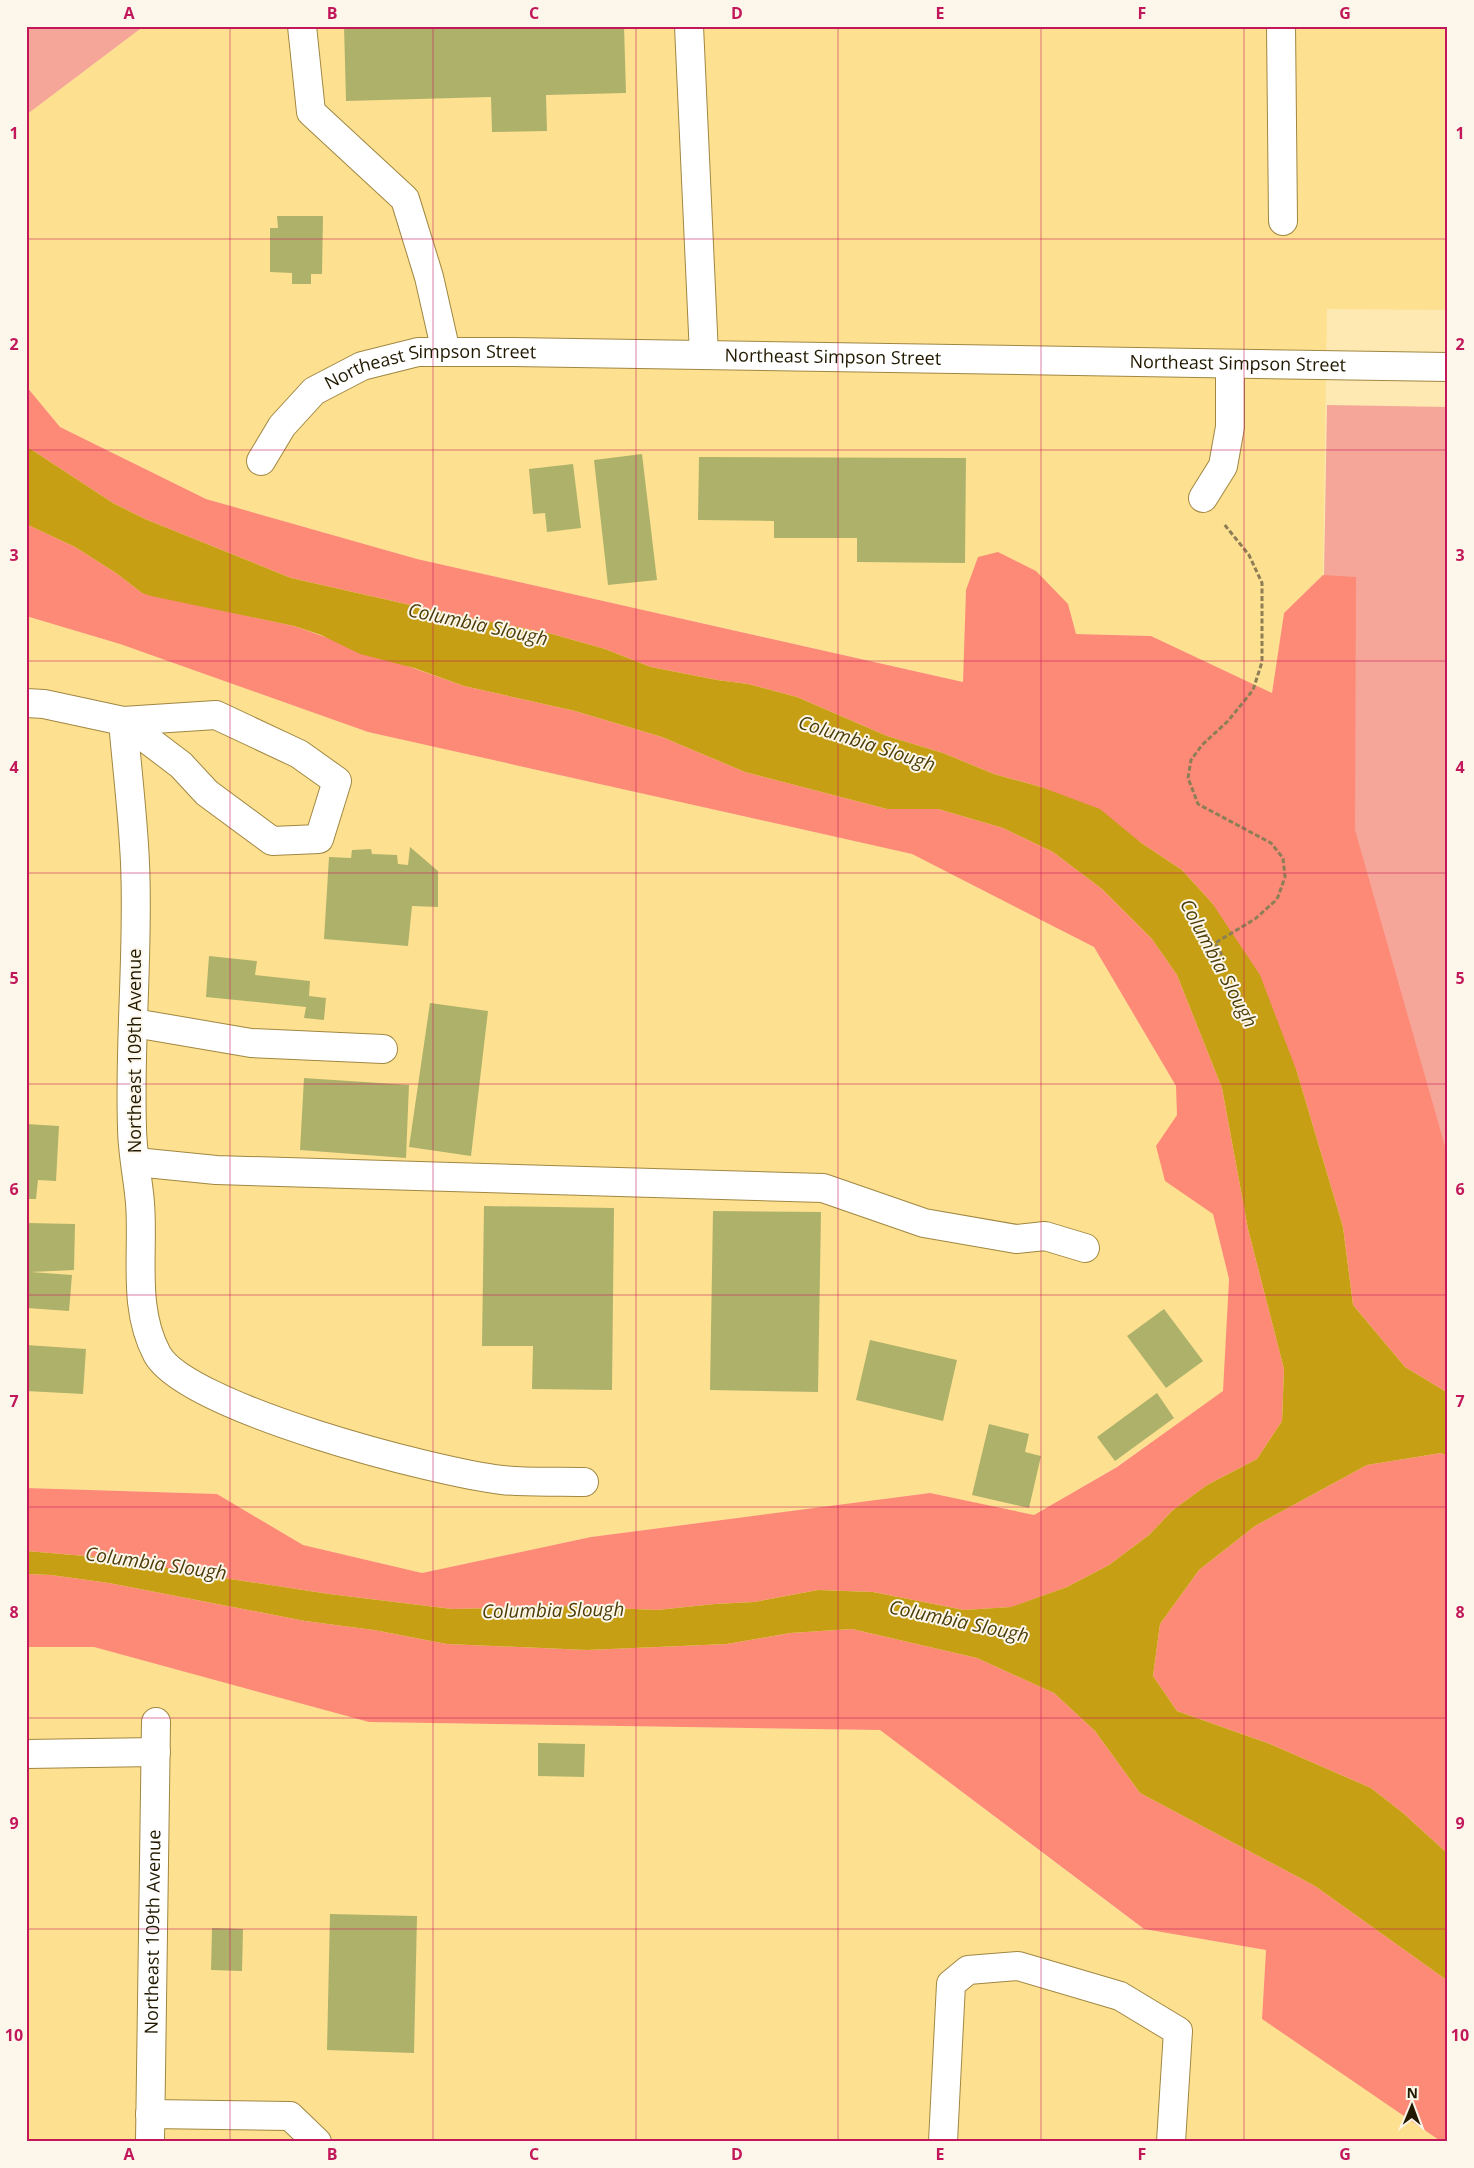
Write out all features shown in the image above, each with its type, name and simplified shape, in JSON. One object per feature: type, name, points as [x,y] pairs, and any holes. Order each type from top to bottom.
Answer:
[{"type":"street","points":[[302,26],[311,112],[405,199],[429,276],[446,352]]},
{"type":"street","points":[[689,26],[704,355]]},
{"type":"street","points":[[1281,26],[1283,221]]},
{"type":"street","name":"Northeast Simpson Street","points":[[261,461],[282,426],[314,391],[362,366],[418,352],[1448,367]]},
{"type":"street","points":[[1203,498],[1223,466],[1230,427],[1230,364]]},
{"type":"street","points":[[26,704],[44,704],[123,721],[216,715],[299,754],[337,781],[319,839],[272,841],[207,793],[181,765],[123,721]]},
{"type":"street","name":"Northeast 109th Avenue","points":[[123,721],[135,864],[132,1128],[140,1204],[141,1304],[149,1334],[158,1356],[172,1372],[210,1395],[282,1424],[412,1462],[462,1474],[504,1480],[584,1482]]},
{"type":"street","points":[[134,1023],[251,1043],[383,1049]]},
{"type":"street","points":[[136,1162],[216,1170],[823,1188],[924,1223],[1016,1238],[1045,1236],[1085,1248]]},
{"type":"street","name":"Northeast 109th Avenue","points":[[150,2142],[156,1722]]},
{"type":"street","points":[[26,1754],[156,1752]]},
{"type":"street","points":[[943,2142],[951,1984],[968,1970],[1018,1966],[1120,1996],[1178,2031],[1170,2142]]},
{"type":"street","points":[[150,2114],[290,2116],[317,2142]]},
{"type":"path","points":[[1203,498],[1249,555],[1262,583],[1262,662],[1253,690],[1228,721],[1202,745],[1191,760],[1188,778],[1198,804],[1271,843],[1282,858],[1285,877],[1275,901],[1255,919],[1214,943],[1222,955]]},
{"type":"shaded area","points":[[26,26],[144,26],[26,115]]},
{"type":"shaded area","points":[[144,26],[1448,26],[1448,310],[1327,309],[1323,575],[1284,613],[1272,693],[1151,636],[1075,634],[966,590],[964,682],[417,559],[206,499],[60,427],[26,386],[26,115]]},
{"type":"shaded area","points":[[26,386],[60,427],[206,499],[417,559],[963,682],[966,590],[978,557],[998,552],[1036,571],[1068,604],[1076,634],[1151,636],[1272,693],[1284,613],[1323,575],[1356,577],[1355,830],[1448,1157],[1448,1393],[1405,1367],[1353,1305],[1343,1227],[1297,1072],[1212,903],[1182,870],[1140,842],[1041,787],[994,774],[943,753],[887,736],[797,697],[748,684],[651,667],[605,649],[552,634],[441,612],[291,578],[145,519],[113,503],[26,446]]},
{"type":"shaded area","points":[[1327,405],[1448,407],[1448,1319],[1318,914]]},
{"type":"shaded area","points":[[26,524],[75,547],[116,573],[142,593],[294,626],[464,686],[575,711],[662,737],[745,772],[887,809],[938,809],[1003,828],[1053,852],[1102,889],[1152,939],[1177,975],[1222,1088],[1248,1229],[1284,1369],[1282,1421],[1257,1459],[1207,1485],[1173,1510],[1149,1535],[1109,1565],[1067,1587],[1012,1607],[964,1610],[873,1592],[818,1590],[754,1602],[657,1610],[540,1605],[452,1609],[329,1594],[204,1575],[121,1559],[26,1551],[26,1488],[217,1494],[303,1545],[422,1573],[591,1537],[930,1493],[1034,1515],[1117,1467],[1223,1391],[1229,1279],[1213,1214],[1165,1181],[1156,1146],[1177,1115],[1176,1086],[1094,947],[912,854],[368,732],[120,644],[26,616]]},
{"type":"shaded area","points":[[26,616],[120,644],[368,732],[912,854],[1094,947],[1176,1086],[1213,1214],[1229,1279],[1224,1391],[1116,1467],[1034,1515],[930,1493],[591,1537],[422,1573],[303,1545],[217,1494],[26,1488]]},
{"type":"shaded area","points":[[1441,1453],[1448,1456],[1448,1854],[1403,1813],[1371,1788],[1270,1744],[1177,1711],[1153,1676],[1160,1624],[1199,1570],[1255,1526],[1367,1465]]},
{"type":"shaded area","points":[[26,1574],[51,1575],[109,1583],[305,1621],[374,1630],[447,1644],[587,1650],[727,1644],[790,1633],[852,1629],[977,1658],[1054,1693],[1095,1731],[1140,1793],[1315,1886],[1448,1981],[1448,2142],[1442,2142],[1262,2019],[1266,1950],[1144,1929],[880,1730],[369,1722],[94,1647],[26,1647]]},
{"type":"shaded area","points":[[26,1647],[94,1647],[369,1722],[880,1730],[1143,1929],[1266,1950],[1262,2019],[1442,2142],[26,2142]]},
{"type":"water","name":"Columbia Slough","points":[[26,446],[113,503],[145,519],[291,578],[441,612],[552,634],[605,649],[651,667],[748,684],[797,697],[887,736],[943,753],[994,774],[1041,787],[1100,809],[1140,842],[1182,870],[1212,903],[1260,975],[1297,1072],[1343,1227],[1353,1305],[1405,1367],[1448,1393],[1448,1456],[1441,1453],[1367,1465],[1255,1526],[1199,1570],[1160,1624],[1153,1676],[1177,1711],[1270,1744],[1371,1788],[1403,1813],[1448,1854],[1448,1981],[1315,1886],[1140,1793],[1095,1731],[1054,1693],[977,1658],[852,1629],[790,1633],[727,1644],[587,1650],[447,1644],[374,1630],[305,1621],[109,1583],[51,1575],[26,1574],[26,1551],[121,1559],[204,1575],[329,1594],[452,1609],[540,1605],[657,1610],[754,1602],[818,1590],[873,1592],[964,1610],[1011,1607],[1067,1587],[1109,1565],[1149,1535],[1173,1510],[1207,1485],[1257,1459],[1282,1421],[1284,1369],[1248,1229],[1222,1088],[1177,975],[1152,939],[1102,889],[1053,852],[1003,828],[938,809],[887,809],[745,772],[662,737],[575,711],[464,686],[414,668],[360,654],[321,635],[294,626],[142,593],[116,573],[75,547],[26,524]]},
{"type":"building","points":[[344,26],[624,26],[626,93],[546,95],[547,131],[492,132],[491,97],[346,101]]},
{"type":"building","points":[[277,216],[323,216],[322,274],[311,274],[311,284],[292,284],[292,273],[270,272],[270,228],[278,228]]},
{"type":"building","points":[[642,454],[657,580],[608,585],[594,460]]},
{"type":"building","points":[[699,457],[966,458],[965,563],[857,562],[857,538],[774,538],[774,521],[698,520]]},
{"type":"building","points":[[573,464],[581,528],[547,532],[545,513],[533,514],[529,469]]},
{"type":"building","points":[[410,847],[438,871],[438,907],[412,906],[408,946],[324,939],[329,857],[351,858],[352,850],[371,849],[372,854],[397,855],[398,864],[408,865]]},
{"type":"building","points":[[209,956],[257,961],[255,975],[310,981],[309,996],[326,998],[324,1020],[304,1018],[306,1007],[206,997]]},
{"type":"building","points":[[430,1003],[488,1011],[471,1156],[409,1147]]},
{"type":"building","points":[[304,1078],[409,1085],[406,1158],[300,1150]]},
{"type":"building","points":[[26,1124],[59,1126],[56,1181],[38,1180],[36,1199],[26,1199]]},
{"type":"building","points":[[484,1206],[614,1208],[612,1390],[532,1389],[533,1346],[482,1346]]},
{"type":"building","points":[[713,1211],[821,1212],[818,1392],[710,1390]]},
{"type":"building","points":[[27,1223],[75,1224],[74,1270],[31,1272],[72,1275],[69,1311],[27,1308]]},
{"type":"building","points":[[1164,1309],[1203,1361],[1166,1388],[1127,1336]]},
{"type":"building","points":[[870,1340],[957,1360],[943,1421],[856,1400]]},
{"type":"building","points":[[26,1345],[86,1349],[83,1394],[26,1391]]},
{"type":"building","points":[[1157,1393],[1174,1418],[1115,1461],[1097,1437]]},
{"type":"building","points":[[989,1424],[1029,1434],[1025,1452],[1041,1456],[1029,1508],[972,1495]]},
{"type":"building","points":[[538,1743],[585,1744],[584,1777],[538,1776]]},
{"type":"building","points":[[330,1914],[417,1916],[414,2053],[327,2050]]},
{"type":"building","points":[[212,1928],[243,1929],[242,1971],[211,1970]]}]
